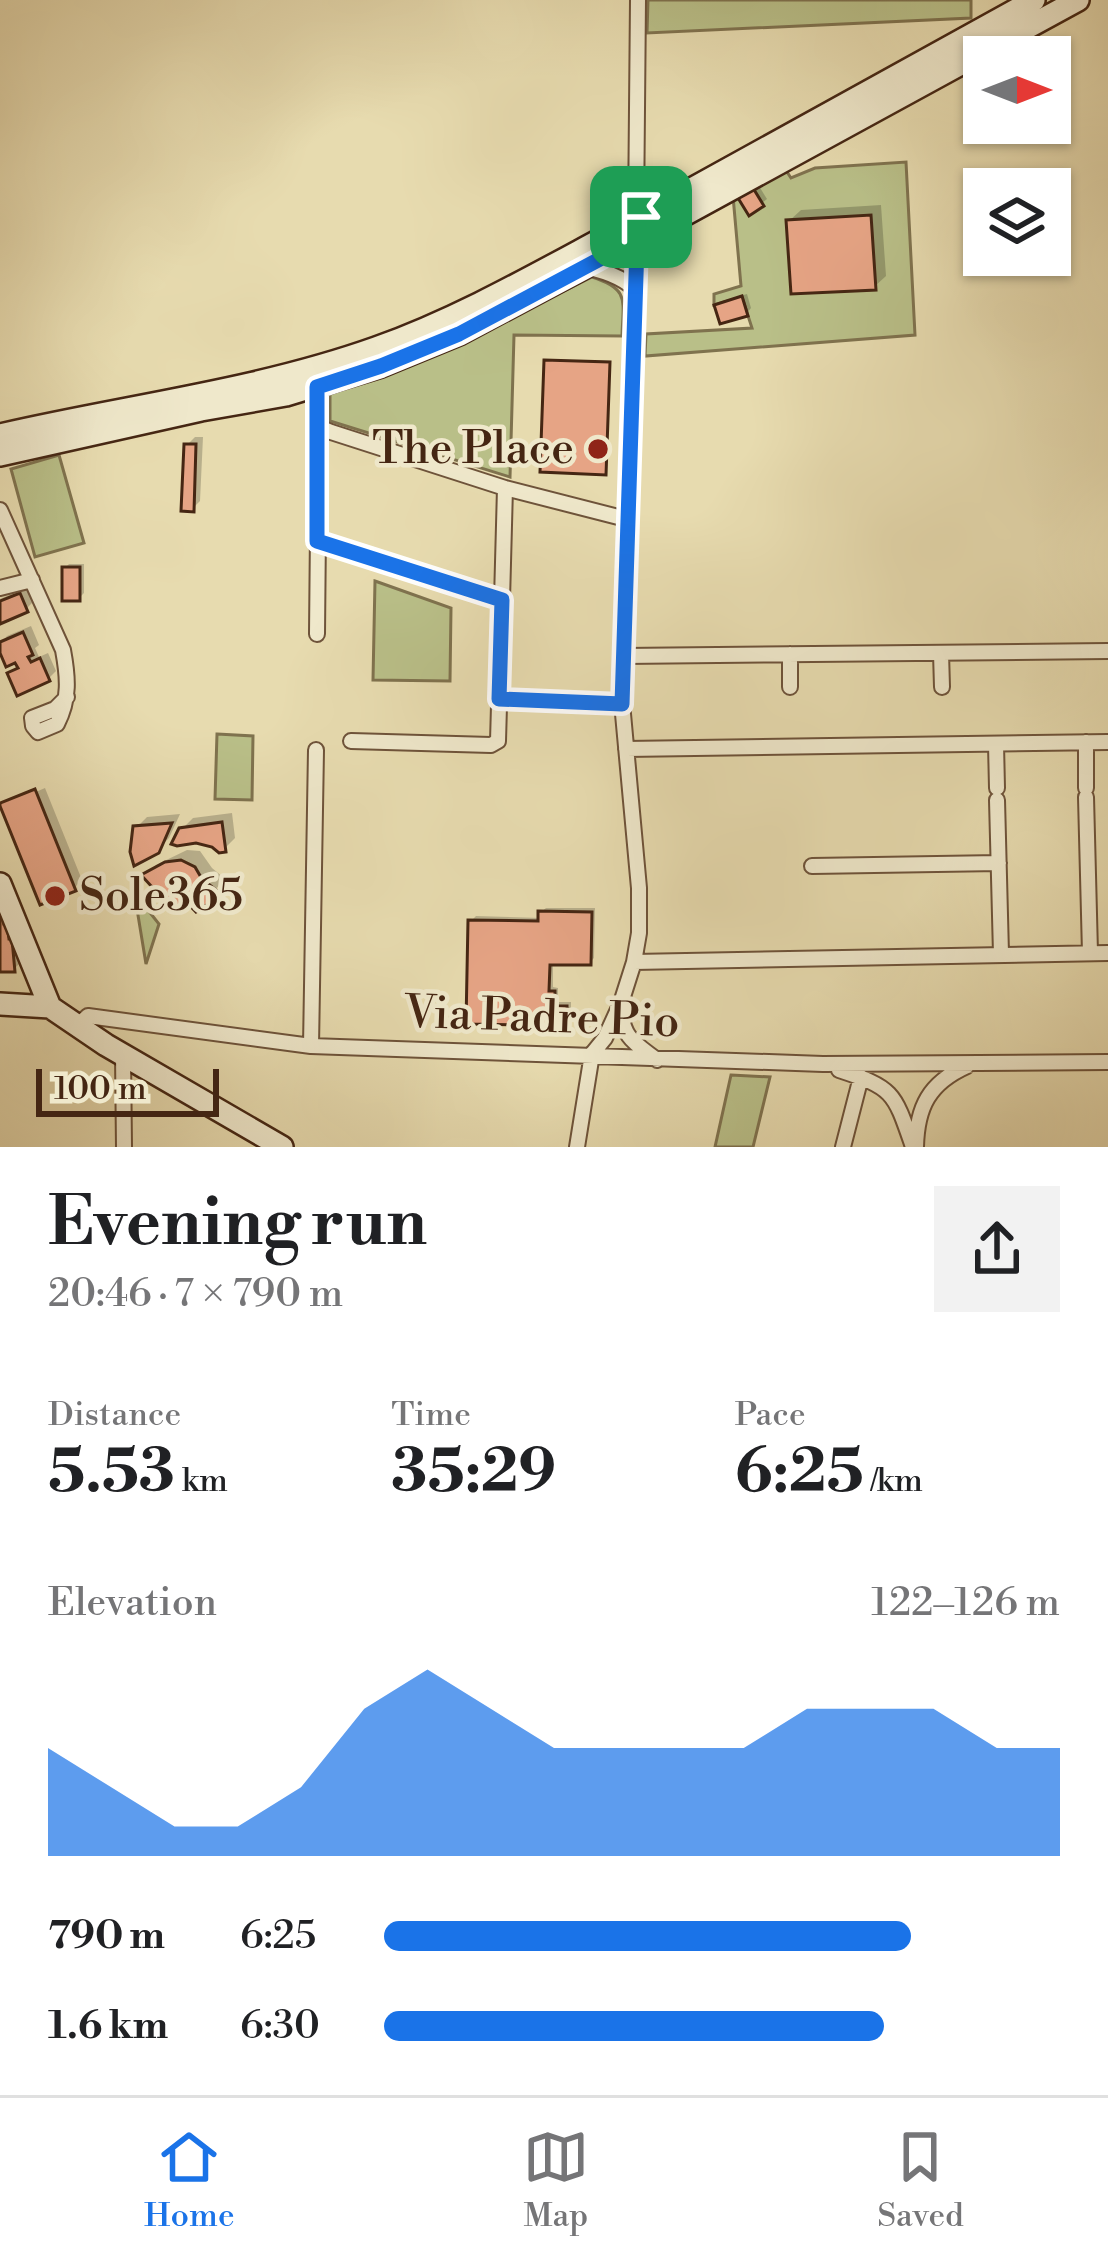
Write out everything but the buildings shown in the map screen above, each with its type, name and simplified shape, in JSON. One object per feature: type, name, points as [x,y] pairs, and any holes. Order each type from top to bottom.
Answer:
[{"type":"street","points":[[577,1147],[592,1054],[621,1003],[639,933],[622,704],[630,520],[638,0]]},
{"type":"street","points":[[0,435],[317,387],[459,334],[583,268],[636,230],[1034,0]]},
{"type":"street","points":[[0,455],[199,402],[378,347],[636,230],[1078,0]]},
{"type":"street","points":[[583,268],[598,269],[635,289]]},
{"type":"street","points":[[317,387],[317,634]]},
{"type":"street","points":[[319,427],[506,488],[630,520]]},
{"type":"street","points":[[351,741],[491,745],[498,741],[506,488]]},
{"type":"street","points":[[0,510],[63,650],[67,697]]},
{"type":"street","points":[[317,541],[502,600]]},
{"type":"street","points":[[0,588],[32,580]]},
{"type":"street","points":[[624,656],[1108,651]]},
{"type":"street","points":[[941,653],[942,688]]},
{"type":"street","points":[[790,654],[790,688]]},
{"type":"street","points":[[499,699],[622,704]]},
{"type":"street","points":[[1086,742],[1090,953]]},
{"type":"street","points":[[626,749],[1108,742]]},
{"type":"street","points":[[996,744],[1001,954]]},
{"type":"street","points":[[311,1046],[316,750]]},
{"type":"street","points":[[812,866],[999,863]]},
{"type":"street","points":[[0,884],[50,1007]]},
{"type":"street","points":[[634,962],[1108,952]]},
{"type":"street","points":[[621,1003],[622,1026],[657,1060]]},
{"type":"street","points":[[0,1004],[50,1007],[114,1050],[282,1147]]},
{"type":"street","name":"Via Padre Pio","points":[[77,1026],[88,1016],[311,1046],[657,1060],[1108,1062]]},
{"type":"street","points":[[112,1019],[102,1035],[114,1050],[124,1147]]},
{"type":"street","points":[[823,1064],[878,1083],[892,1095],[914,1147]]},
{"type":"street","points":[[914,1147],[926,1100],[937,1083],[971,1064]]},
{"type":"street","points":[[843,1147],[861,1077]]},
{"type":"green space","points":[[648,0],[971,0],[971,18],[647,33]]},
{"type":"green space","points":[[906,162],[915,335],[645,356],[646,334],[752,328],[742,297],[714,305],[714,294],[741,286],[733,196],[785,169],[791,178],[815,168]]},
{"type":"green space","points":[[592,277],[613,286],[622,298],[622,336],[514,335],[510,477],[330,421],[330,394],[430,355]]},
{"type":"green space","points":[[59,455],[84,543],[35,557],[11,469]]},
{"type":"green space","points":[[375,581],[451,608],[450,681],[373,680]]},
{"type":"green space","points":[[217,734],[253,736],[252,800],[215,799]]},
{"type":"green space","points":[[140,900],[159,924],[146,964],[136,903]]},
{"type":"green space","points":[[731,1075],[770,1077],[753,1147],[715,1147]]},
{"type":"place","name":"The Place","points":[[598,449]]},
{"type":"place","name":"Sole365","points":[[55,896]]},
{"type":"route","points":[[641,217],[648,221],[651,236],[637,245],[622,704],[499,699],[502,600],[317,541],[317,387],[459,334],[630,243],[623,231],[626,223],[641,217]]}]
